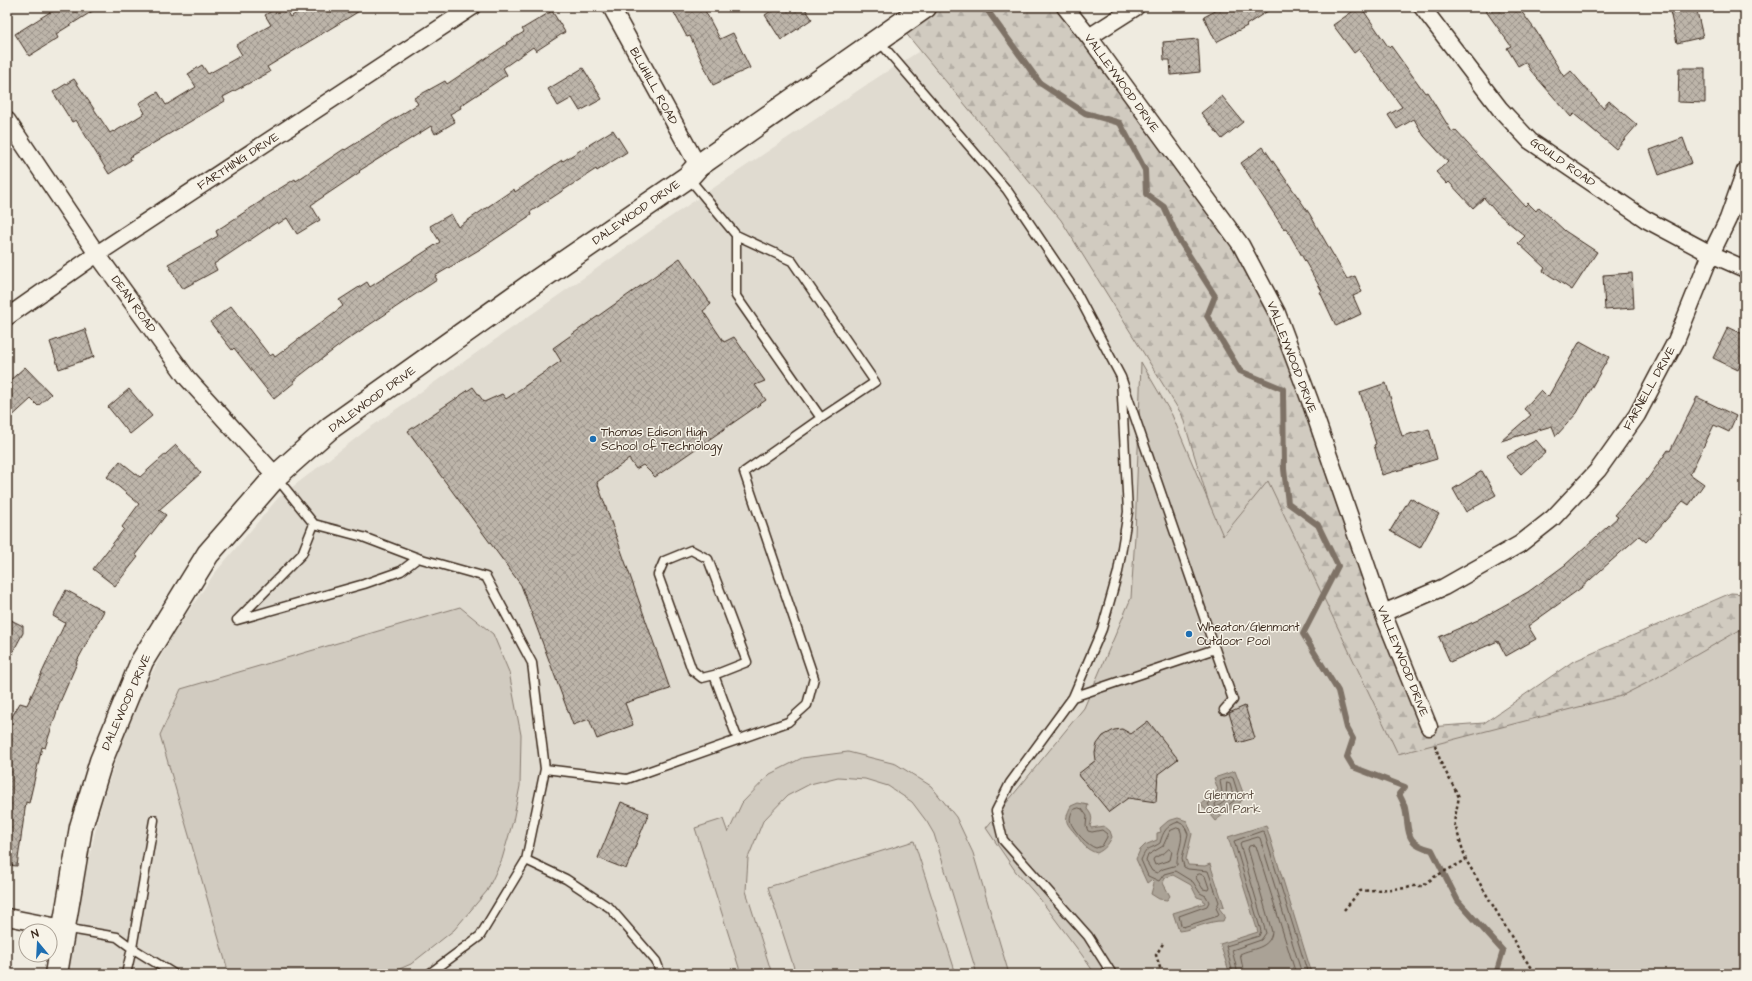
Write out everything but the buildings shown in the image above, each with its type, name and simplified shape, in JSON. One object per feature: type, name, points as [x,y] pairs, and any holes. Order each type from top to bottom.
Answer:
[{"type":"street","name":"FARTHING DRIVE","points":[[7,317],[97,254],[472,7]]},
{"type":"street","name":"BLUHILL ROAD","points":[[611,7],[693,171]]},
{"type":"street","name":"DALEWOOD DRIVE","points":[[56,974],[81,827],[101,761],[142,661],[208,554],[276,476],[337,422],[926,7]]},
{"type":"street","name":"VALLEYWOOD DRIVE","points":[[1065,7],[1089,37],[1241,245],[1277,312],[1310,401],[1383,613],[1429,727]]},
{"type":"street","points":[[1089,37],[1136,7]]},
{"type":"street","name":"GOULD ROAD","points":[[1422,7],[1500,109],[1530,141],[1645,219],[1711,254],[1745,269]]},
{"type":"street","name":"DEAN ROAD","points":[[7,120],[97,254],[187,378],[276,476]]},
{"type":"street","name":"FARNELL DRIVE","points":[[1383,613],[1444,587],[1520,544],[1553,518],[1598,470],[1637,415],[1676,341],[1711,254],[1728,219],[1745,171]]},
{"type":"street","points":[[7,917],[63,928]]},
{"type":"lane","points":[[878,40],[1007,190],[1076,292],[1121,377],[1233,700],[1224,710]]},
{"type":"lane","points":[[545,770],[627,779],[788,722],[807,705],[814,678],[744,472],[875,382],[792,261],[736,235],[693,171]]},
{"type":"lane","points":[[736,235],[736,296],[821,418]]},
{"type":"lane","points":[[1112,974],[1088,936],[1003,840],[996,811],[1010,783],[1073,698],[1102,629],[1118,572],[1128,512],[1121,377]]},
{"type":"lane","points":[[276,476],[314,524],[363,538],[418,558],[486,577],[532,663],[545,770],[526,860],[480,936],[430,974]]},
{"type":"lane","points":[[314,524],[302,554],[237,620],[364,584],[401,571],[418,558]]},
{"type":"lane","points":[[691,550],[708,559],[747,662],[714,675],[702,678],[692,670],[658,575],[664,561],[691,550]]},
{"type":"lane","points":[[1073,698],[1215,649]]},
{"type":"lane","points":[[714,675],[738,740]]},
{"type":"lane","points":[[126,974],[132,948],[154,820]]},
{"type":"lane","points":[[526,860],[566,879],[610,908],[656,961],[661,974]]},
{"type":"lane","points":[[63,928],[117,937],[174,974]]},
{"type":"path","points":[[1429,727],[1441,764],[1458,797],[1454,822],[1466,860],[1524,958],[1532,968],[1532,974]]},
{"type":"path","points":[[1344,910],[1360,890],[1424,886],[1434,877],[1466,860]]},
{"type":"path","points":[[1162,974],[1156,955],[1164,942]]},
{"type":"shaded area","points":[[934,42],[1268,481],[1016,872],[1040,899],[1095,974],[68,974],[83,885],[101,806],[130,715],[171,637],[214,574],[278,498],[368,429],[663,222],[878,77]]},
{"type":"green space","points":[[925,7],[1065,7],[1241,245],[1277,313],[1429,727],[1484,723],[1572,662],[1731,593],[1745,594],[1745,974],[1325,882],[1182,415],[1061,220],[899,25]]},
{"type":"green space","name":"Glenmont Local Park","points":[[1141,362],[1172,415],[1223,536],[1268,481],[1398,754],[1621,696],[1651,681],[1745,627],[1745,974],[1095,974],[1040,899],[1016,872],[986,828],[1084,708],[1131,598],[1135,536]]},
{"type":"green space","points":[[460,607],[493,634],[509,672],[521,735],[520,786],[513,821],[502,859],[487,891],[454,930],[411,964],[388,974],[229,974],[160,735],[181,689]]},
{"type":"green space","points":[[848,752],[896,764],[931,786],[956,817],[973,853],[1009,974],[977,974],[934,834],[912,802],[888,786],[865,779],[838,777],[810,784],[787,796],[763,821],[748,858],[746,891],[772,974],[741,974],[695,828],[723,819],[728,833],[742,803],[770,774],[802,758]]},
{"type":"green space","points":[[914,841],[956,974],[796,974],[768,887]]},
{"type":"water","points":[[1235,771],[1245,798],[1215,821],[1201,804],[1218,790],[1214,778]]},
{"type":"water","points":[[1078,803],[1088,805],[1087,809],[1092,817],[1091,828],[1104,826],[1110,831],[1112,837],[1104,848],[1097,853],[1082,843],[1067,823],[1067,816],[1071,806]]},
{"type":"water","points":[[1178,818],[1187,821],[1192,834],[1186,859],[1188,865],[1205,866],[1210,864],[1224,906],[1219,908],[1225,916],[1223,921],[1213,922],[1179,931],[1173,913],[1205,903],[1203,899],[1197,897],[1191,885],[1173,875],[1165,878],[1163,883],[1170,896],[1167,900],[1159,899],[1151,894],[1154,883],[1151,880],[1147,883],[1136,859],[1140,850],[1145,845],[1157,840],[1157,833],[1161,832],[1160,828],[1168,821]]},
{"type":"water","points":[[1266,825],[1312,974],[1230,974],[1220,944],[1258,932],[1228,837]]},
{"type":"waterway","points":[[985,7],[1040,83],[1085,113],[1120,123],[1145,170],[1146,194],[1164,207],[1178,238],[1215,296],[1207,316],[1240,371],[1283,389],[1284,469],[1288,503],[1318,525],[1338,566],[1303,634],[1338,691],[1347,728],[1353,739],[1347,757],[1353,767],[1405,787],[1399,794],[1405,806],[1408,830],[1412,840],[1416,844],[1432,850],[1458,901],[1503,951],[1496,974]]},
{"type":"place","name":"Thomas Edison High School of Technology","points":[[593,439]]},
{"type":"place","name":"Wheaton/Glenmont Outdoor Pool","points":[[1189,634]]}]
